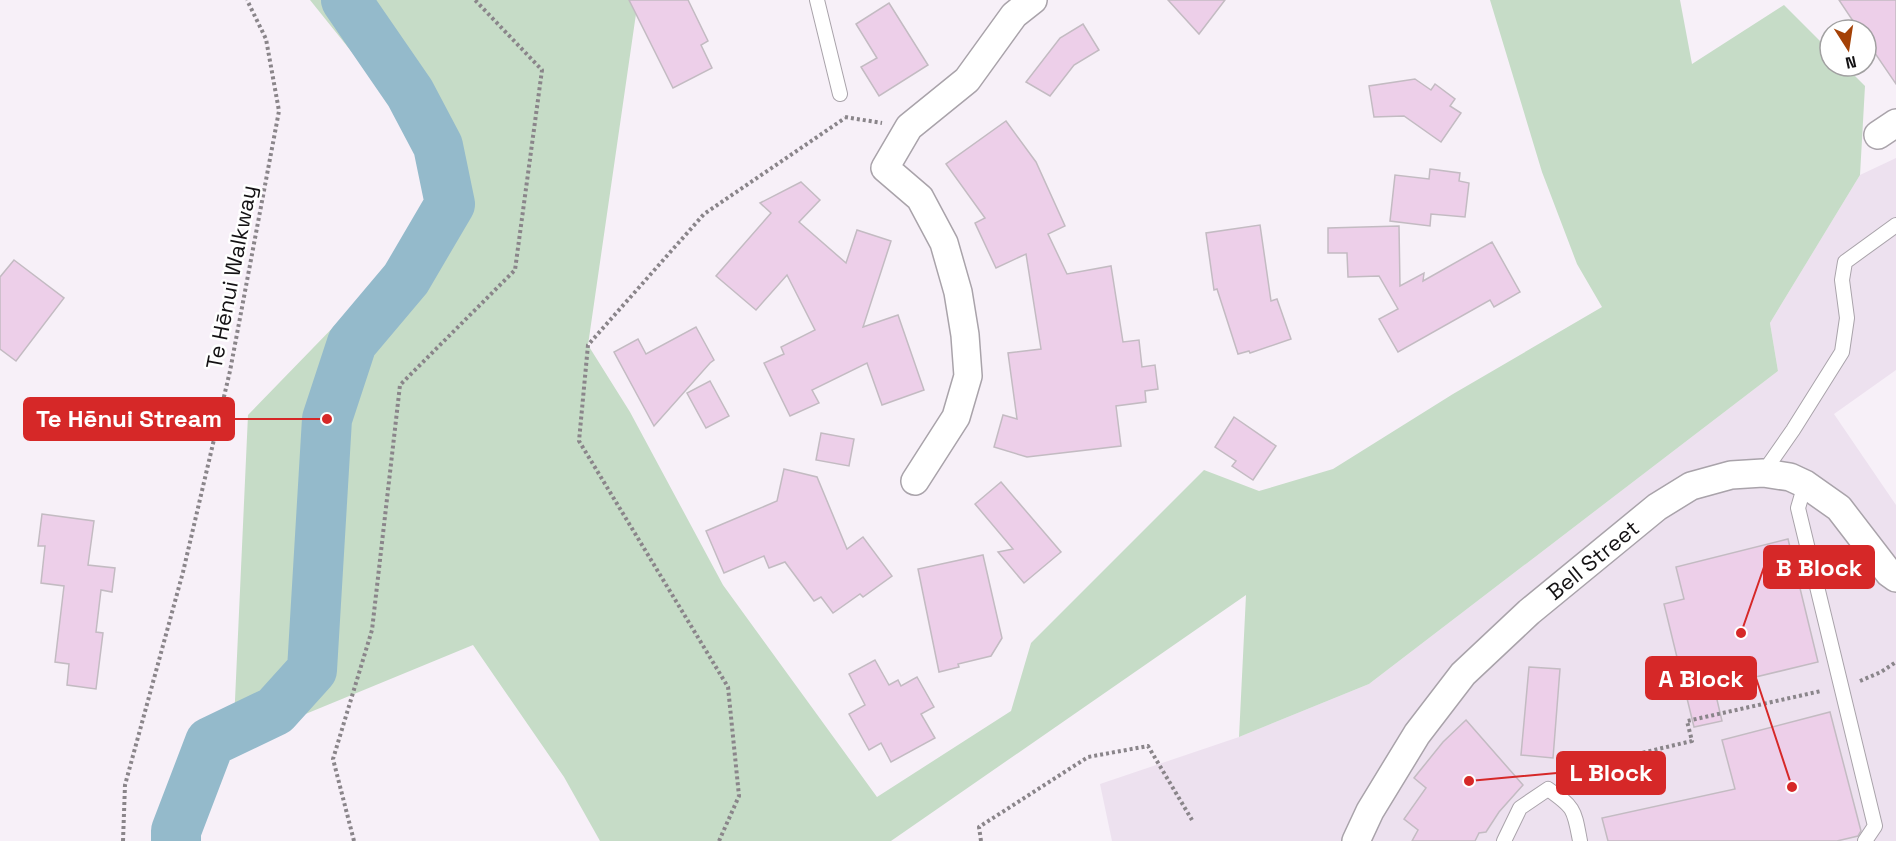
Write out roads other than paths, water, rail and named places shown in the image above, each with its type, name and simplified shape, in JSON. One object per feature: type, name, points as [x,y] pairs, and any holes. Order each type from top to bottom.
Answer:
[{"type":"street","points":[[915,480],[956,417],[968,376],[965,335],[958,292],[944,243],[920,198],[885,168],[909,127],[966,80],[1014,15],[1033,0]]},
{"type":"street","name":"Bell Street","points":[[1356,841],[1370,811],[1417,734],[1463,674],[1529,612],[1658,507],[1691,486],[1731,475],[1763,473],[1790,477],[1805,484],[1839,508],[1889,573],[1896,578]]},
{"type":"lane","points":[[817,0],[840,94]]},
{"type":"lane","points":[[1763,473],[1842,352],[1847,318],[1842,280],[1845,262],[1896,225]]},
{"type":"lane","points":[[1805,484],[1798,508],[1875,826],[1865,841]]},
{"type":"lane","points":[[1504,841],[1520,808],[1548,789],[1570,804],[1580,841]]},
{"type":"waterway","points":[[176,841],[176,831],[210,742],[275,711],[312,670],[327,419],[352,343],[406,279],[450,204],[438,146],[410,93],[346,0]]},
{"type":"place","name":"Te Hēnui Stream","points":[[327,419]]},
{"type":"place","name":"B Block","points":[[1741,633]]},
{"type":"place","name":"L Block","points":[[1469,781]]},
{"type":"place","name":"A Block","points":[[1792,787]]}]
